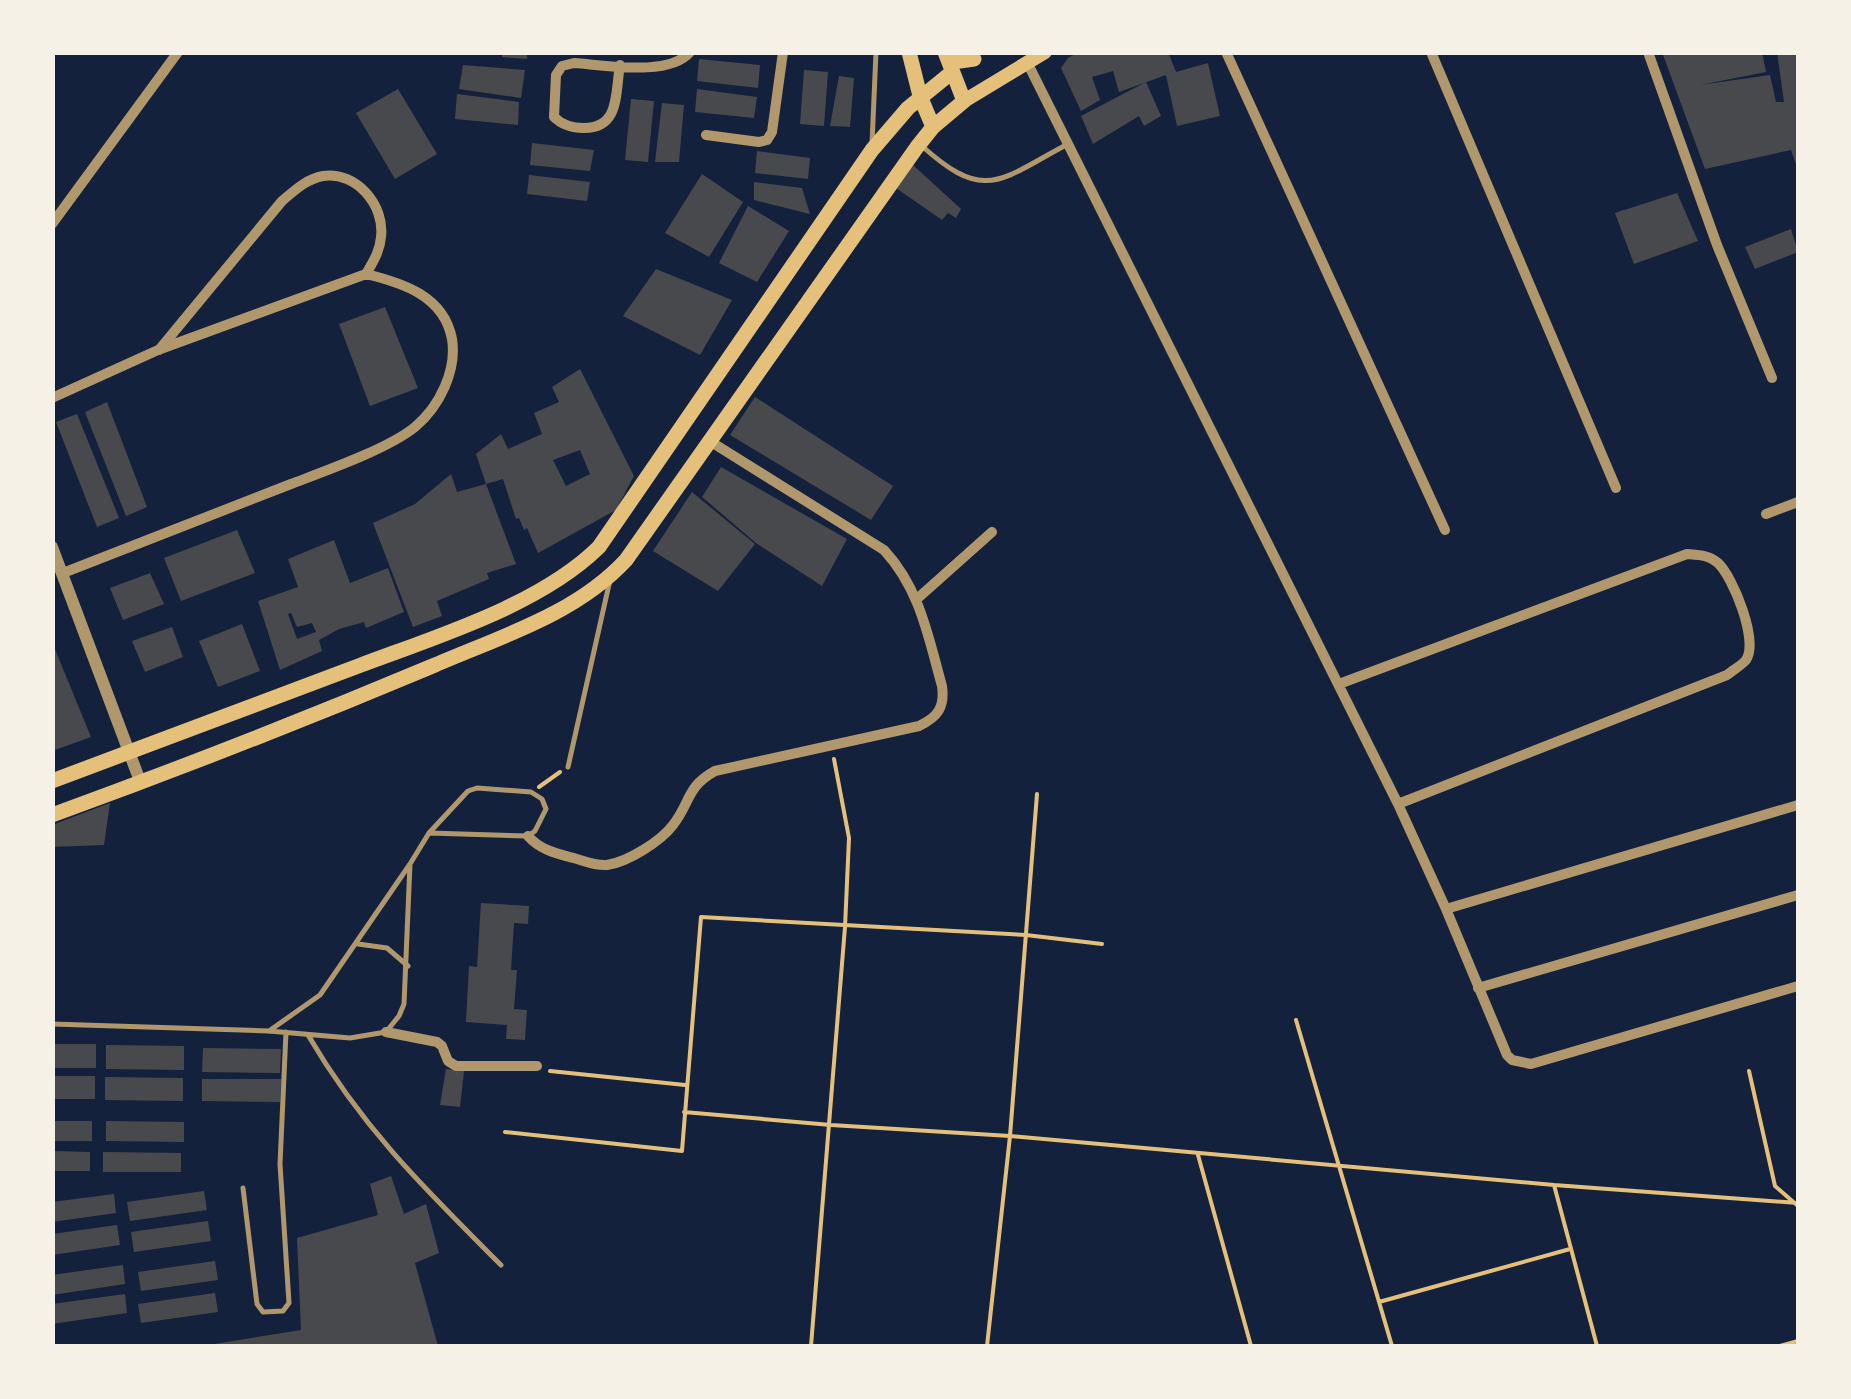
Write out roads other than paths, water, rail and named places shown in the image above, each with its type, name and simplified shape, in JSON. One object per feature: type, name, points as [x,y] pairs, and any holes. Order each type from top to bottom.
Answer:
[{"type":"main road","points":[[910,52],[920,96],[933,127]]},
{"type":"main road","points":[[946,52],[960,61],[979,56]]},
{"type":"main road","points":[[946,52],[950,73],[964,101]]},
{"type":"main road","points":[[52,814],[356,698],[556,613],[610,577],[626,560],[933,127],[964,101],[1045,52]]},
{"type":"main road","points":[[52,782],[520,601],[578,569],[600,547],[872,150],[920,96],[979,56]]},
{"type":"street","points":[[52,224],[178,52]]},
{"type":"street","points":[[620,66],[609,120],[600,128],[560,124],[554,117],[556,75],[562,66],[672,65],[690,52]]},
{"type":"street","points":[[706,135],[767,140],[772,132],[783,52]]},
{"type":"street","points":[[1226,52],[1445,530]]},
{"type":"street","points":[[1431,52],[1616,488]]},
{"type":"street","points":[[1648,52],[1717,246],[1772,378]]},
{"type":"street","points":[[1027,62],[1398,804],[1506,1055],[1531,1064],[1798,986]]},
{"type":"street","points":[[158,350],[282,201],[314,179],[326,175],[349,180],[369,194],[380,217],[382,234],[366,274]]},
{"type":"street","points":[[52,398],[158,350],[366,274],[418,292],[440,310],[452,336],[449,377],[436,403],[414,428],[349,461],[63,573]]},
{"type":"street","points":[[528,836],[552,852],[597,865],[612,864],[666,833],[676,822],[689,792],[715,771],[919,726],[940,711],[944,700],[942,686],[918,598],[904,572],[884,550],[708,440]]},
{"type":"street","points":[[1766,514],[1798,502]]},
{"type":"street","points":[[918,598],[992,532]]},
{"type":"street","points":[[52,547],[140,782]]},
{"type":"street","points":[[1339,684],[1688,554],[1707,556],[1720,565],[1739,600],[1751,648],[1746,661],[1727,674],[1398,804]]},
{"type":"street","points":[[1446,909],[1798,805]]},
{"type":"street","points":[[1478,988],[1798,895]]},
{"type":"street","points":[[386,1032],[436,1042],[456,1066],[537,1066]]},
{"type":"lane","points":[[872,150],[876,52]]},
{"type":"lane","points":[[919,144],[959,176],[986,182],[999,180],[1068,144]]},
{"type":"lane","points":[[568,766],[610,577]]},
{"type":"lane","points":[[269,1031],[320,995],[358,944],[429,833],[468,790],[531,792],[542,799],[546,810],[528,836],[429,833]]},
{"type":"lane","points":[[52,1024],[269,1031],[350,1038],[386,1032],[400,1016],[404,1004],[410,864]]},
{"type":"lane","points":[[358,944],[387,948],[408,966]]},
{"type":"lane","points":[[243,1188],[257,1304],[263,1312],[284,1311],[289,1303],[280,1164],[286,1032]]},
{"type":"lane","points":[[308,1034],[366,1124],[402,1166],[501,1265]]}]
